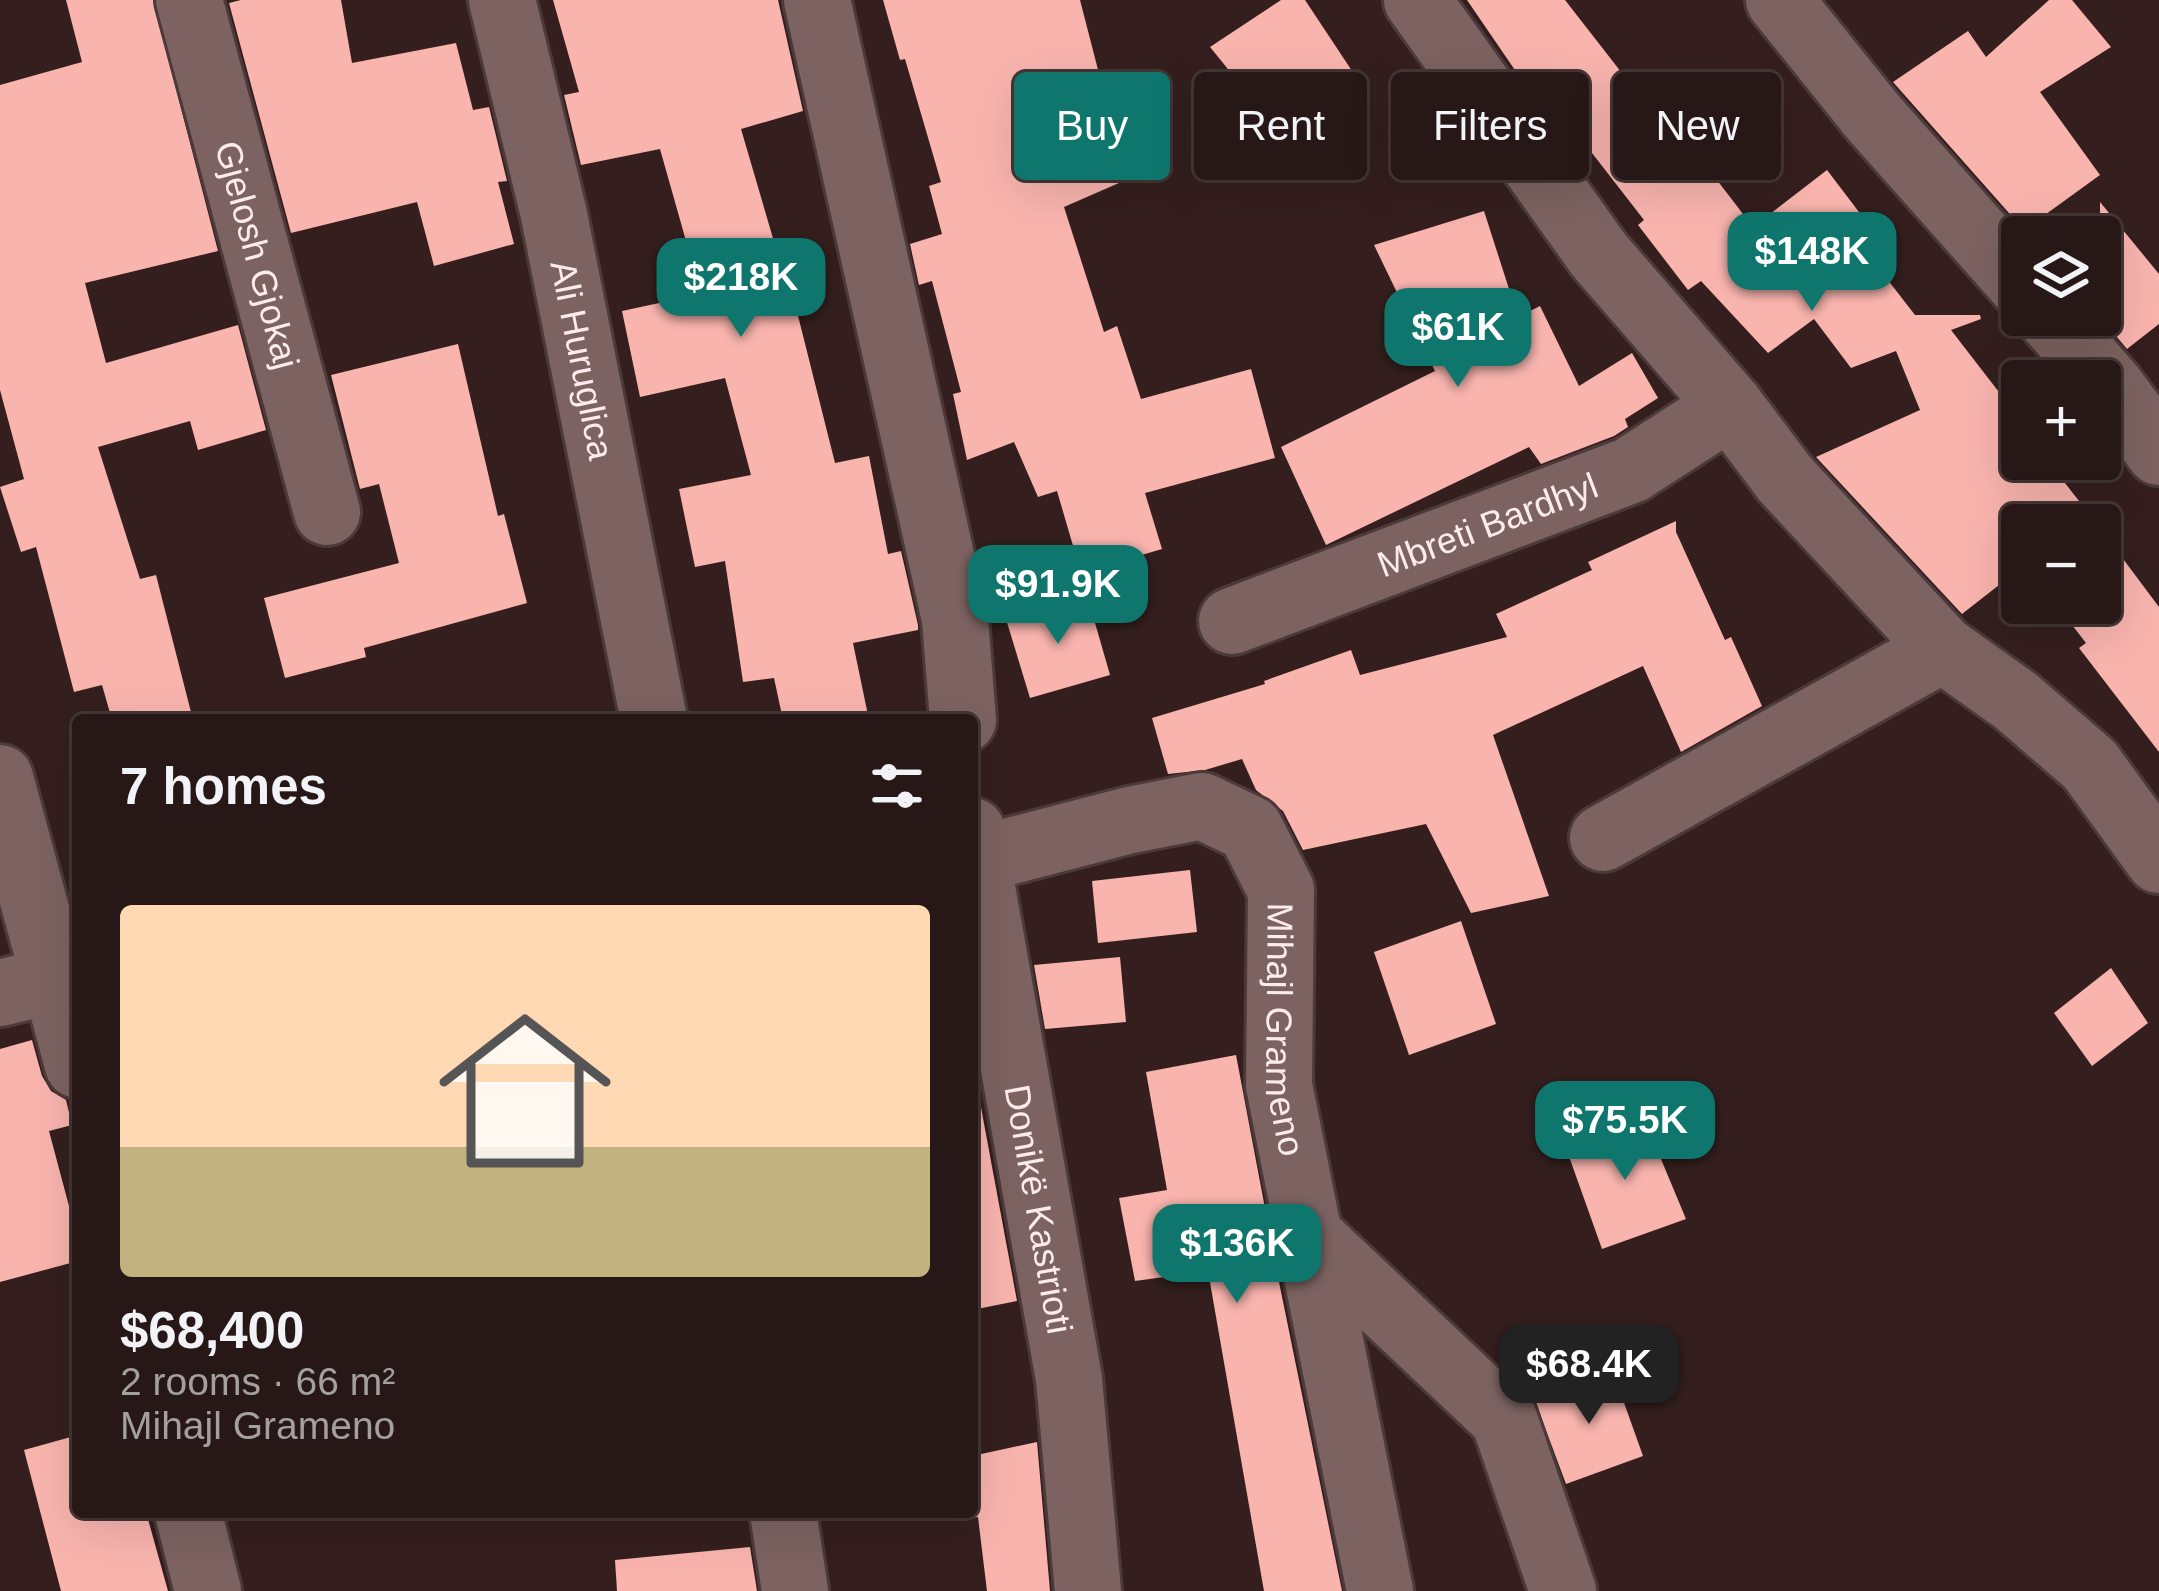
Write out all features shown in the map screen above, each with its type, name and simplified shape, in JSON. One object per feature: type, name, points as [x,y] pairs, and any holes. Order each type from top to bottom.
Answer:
[{"type":"street","name":"Gjelosh Gjokaj","points":[[189,0],[326,512]]},
{"type":"street","name":"Ali Huruglica","points":[[502,0],[554,215],[653,714]]},
{"type":"street","points":[[817,0],[955,619],[963,714]]},
{"type":"street","points":[[1417,0],[1599,255],[1730,406],[1785,479],[1943,650],[2016,701],[2090,765],[2159,860]]},
{"type":"street","points":[[1779,0],[2001,261]]},
{"type":"street","points":[[2066,336],[2159,452]]},
{"type":"street","name":"Mbreti Bardhyl","points":[[1232,621],[1631,470],[1730,406]]},
{"type":"street","points":[[1604,838],[1943,650]]},
{"type":"street","points":[[0,778],[45,982],[72,1050]]},
{"type":"street","name":"Mihajl Grameno","points":[[978,850],[1202,806],[1250,829],[1281,890],[1279,1084],[1380,1591]]},
{"type":"street","name":"Donikë Kastrioti","points":[[978,878],[1069,1379],[1088,1591]]},
{"type":"street","points":[[1310,1236],[1504,1419],[1562,1591]]},
{"type":"street","points":[[190,1518],[208,1591]]},
{"type":"street","points":[[784,1518],[795,1591]]},
{"type":"building","points":[[66,0],[153,0],[218,251],[85,283],[106,363],[238,325],[266,430],[198,450],[190,421],[98,447],[140,579],[156,575],[191,714],[110,714],[102,685],[74,692],[36,547],[21,552],[0,487],[24,479],[0,390],[0,85],[82,62]]},
{"type":"building","points":[[341,0],[352,63],[456,43],[473,110],[489,107],[507,181],[498,182],[514,244],[434,266],[417,202],[291,233],[229,3]]},
{"type":"building","points":[[553,0],[778,0],[803,111],[741,129],[782,269],[786,268],[835,463],[869,456],[888,554],[901,551],[918,625],[918,630],[853,643],[868,714],[782,714],[774,678],[743,682],[725,561],[695,567],[679,489],[751,475],[725,378],[640,397],[622,311],[701,294],[660,149],[581,165],[564,95],[579,92]]},
{"type":"building","points":[[883,0],[1080,0],[1099,72],[1014,72],[1014,180],[1126,180],[1064,207],[1104,332],[1117,326],[1141,399],[1251,369],[1275,458],[1145,493],[1162,549],[1081,573],[1057,491],[1038,497],[1014,442],[967,460],[953,394],[961,392],[932,281],[919,285],[910,244],[942,234],[929,186],[941,182],[905,59],[900,60]]},
{"type":"building","points":[[1281,0],[1305,0],[1353,72],[1230,72],[1210,47]]},
{"type":"building","points":[[1467,0],[1565,0],[1621,72],[1613,72],[1613,180],[1717,180],[1753,227],[1827,170],[1878,237],[1863,248],[1915,315],[1980,315],[1981,319],[1951,330],[2001,395],[2001,480],[2063,480],[2081,504],[2001,504],[2001,583],[1962,614],[1816,457],[1920,410],[1896,351],[1851,368],[1814,319],[1768,353],[1701,281],[1688,290],[1638,225],[1644,220],[1589,149],[1589,72],[1516,72]]},
{"type":"building","points":[[2049,0],[2072,0],[2111,47],[2040,92],[2100,175],[2043,216],[2012,216],[1893,82],[1968,31],[1986,57]]},
{"type":"building","points":[[1484,211],[1518,317],[1540,306],[1579,386],[1632,353],[1658,398],[1625,419],[1628,427],[1614,436],[1541,464],[1529,447],[1326,545],[1281,447],[1435,371],[1374,245]]},
{"type":"building","points":[[2121,228],[2159,274],[2159,324],[2127,349],[2116,336],[2121,336]]},
{"type":"building","points":[[458,344],[498,516],[504,514],[527,603],[364,648],[366,657],[285,678],[264,598],[399,563],[379,484],[360,489],[331,375]]},
{"type":"building","points":[[1676,521],[1676,532],[1725,640],[1731,637],[1762,706],[1681,752],[1643,666],[1493,735],[1549,896],[1471,913],[1426,824],[1303,850],[1283,811],[1256,790],[1242,759],[1168,774],[1152,718],[1265,684],[1351,650],[1360,675],[1507,637],[1496,614],[1592,570],[1588,562]]},
{"type":"building","points":[[2121,556],[2159,607],[2159,752],[2079,648],[2086,643],[2071,624],[2121,624]]},
{"type":"building","points":[[1087,595],[1110,675],[1030,698],[1006,619]]},
{"type":"building","points":[[1190,870],[1197,932],[1098,943],[1092,881]]},
{"type":"building","points":[[1461,921],[1496,1024],[1409,1055],[1374,952]]},
{"type":"building","points":[[1120,957],[1126,1022],[1045,1029],[1034,965]]},
{"type":"building","points":[[2111,968],[2148,1023],[2092,1066],[2054,1013]]},
{"type":"building","points":[[32,1040],[42,1076],[51,1091],[66,1100],[72,1125],[49,1131],[72,1217],[72,1263],[0,1282],[0,1049]]},
{"type":"building","points":[[1236,1055],[1342,1591],[1264,1591],[1208,1271],[1135,1281],[1119,1198],[1167,1190],[1146,1072]]},
{"type":"building","points":[[978,1091],[1017,1301],[978,1309]]},
{"type":"building","points":[[1643,1116],[1686,1219],[1602,1249],[1566,1148]]},
{"type":"building","points":[[1612,1369],[1643,1456],[1566,1484],[1534,1398]]},
{"type":"building","points":[[72,1437],[72,1518],[148,1518],[168,1591],[61,1591],[24,1450]]},
{"type":"building","points":[[1037,1442],[1050,1591],[987,1591],[978,1517],[978,1455]]},
{"type":"building","points":[[750,1547],[757,1591],[617,1591],[615,1560]]}]
